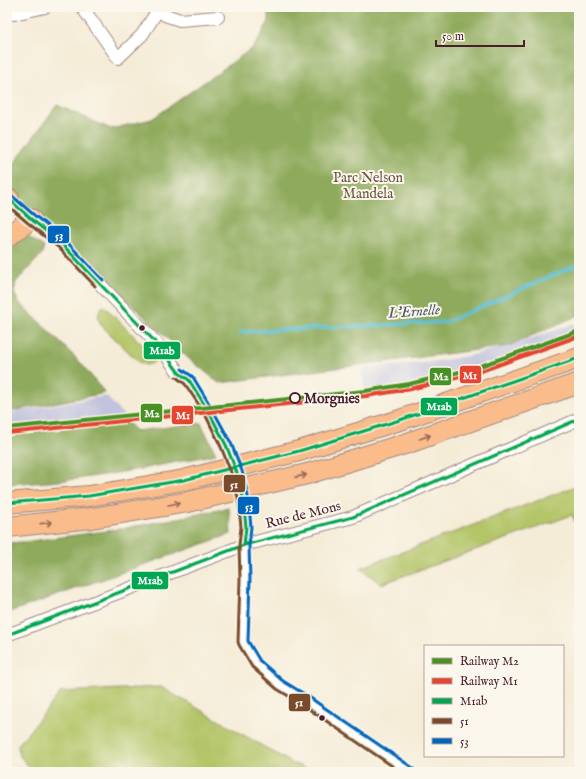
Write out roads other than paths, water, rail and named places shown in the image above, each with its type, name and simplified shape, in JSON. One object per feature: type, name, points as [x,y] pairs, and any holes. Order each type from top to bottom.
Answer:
[{"type":"highway","points":[[7,238],[31,219]]},
{"type":"highway","points":[[7,504],[89,496],[184,480],[299,452],[400,420],[579,358]]},
{"type":"highway","points":[[7,527],[92,518],[180,503],[307,474],[408,443],[579,383]]},
{"type":"street","points":[[14,14],[45,7]]},
{"type":"street","points":[[82,7],[118,58],[142,35],[160,7],[165,15],[180,20],[218,17]]},
{"type":"street","points":[[8,199],[61,243],[160,346],[179,373],[189,380],[209,412],[226,445],[237,472],[243,498],[246,527],[244,545],[245,579],[243,642],[256,664],[280,685],[410,772]]},
{"type":"street","name":"Rue de Mons","points":[[7,635],[244,545],[353,517],[579,419]]},
{"type":"waterway","name":"L'Ernelle","points":[[240,332],[446,322],[579,264]]},
{"type":"rail line","name":"M2","points":[[7,428],[365,391],[409,384],[472,369],[579,331]]},
{"type":"rail line","name":"M1","points":[[8,433],[366,396],[410,389],[473,374],[579,336]]},
{"type":"place","name":"Morgnies","points":[[295,398]]},
{"type":"park label","name":"Parc Nelson Mandela","points":[[368,186]]}]
